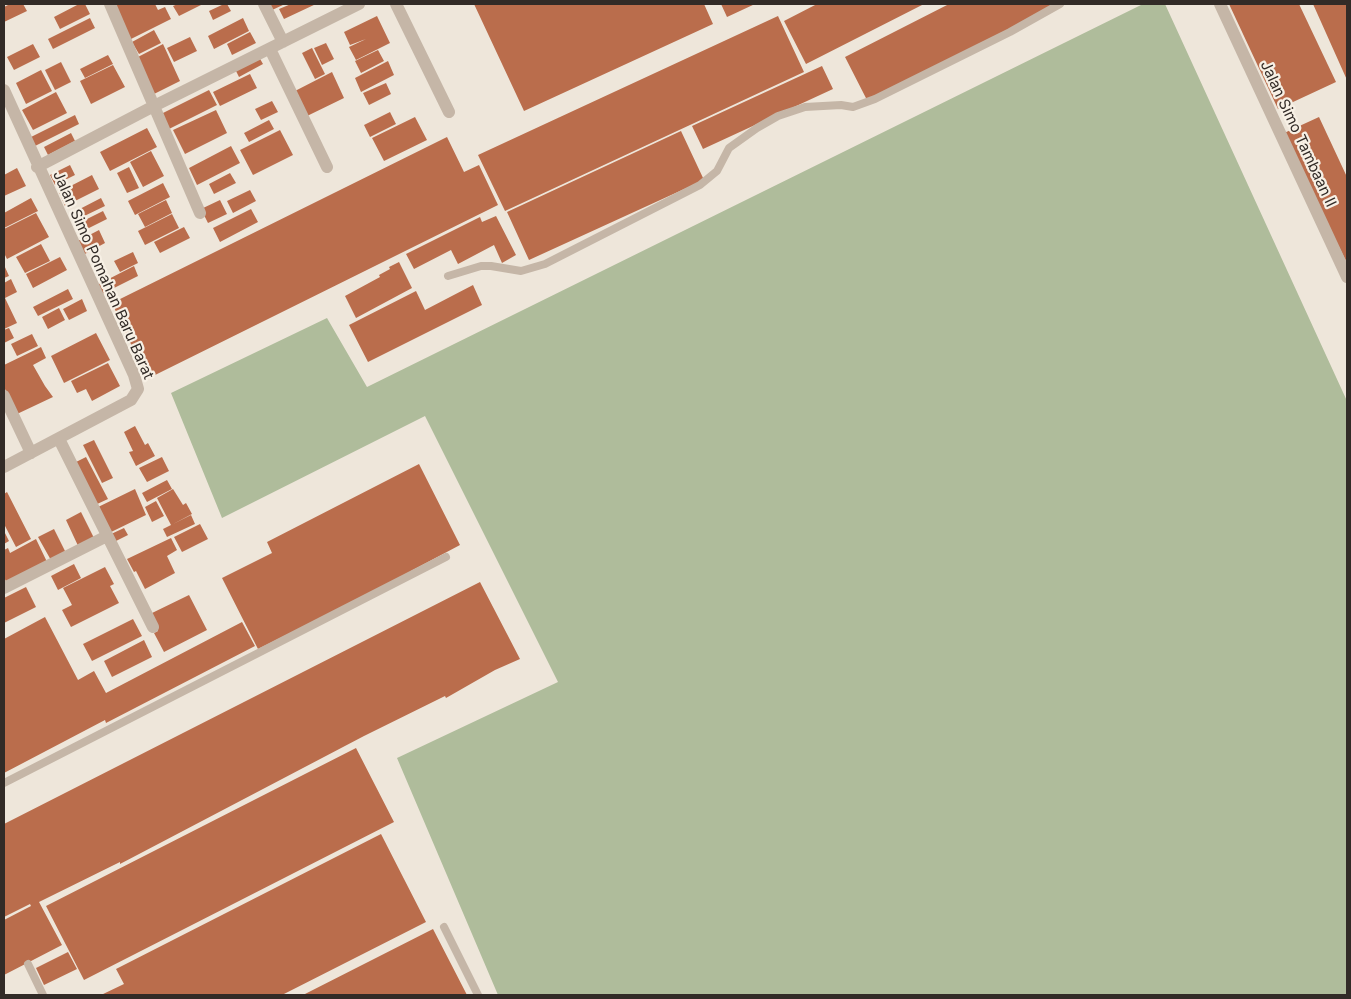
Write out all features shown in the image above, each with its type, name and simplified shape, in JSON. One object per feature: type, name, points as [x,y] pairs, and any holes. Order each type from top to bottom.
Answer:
[{"type":"street","points":[[110,4],[200,213]]},
{"type":"street","points":[[264,4],[283,42]]},
{"type":"street","name":"Jalan Simo Pomahan Baru Barat","points":[[37,167],[154,106],[359,4]]},
{"type":"street","points":[[396,4],[449,112]]},
{"type":"street","name":"Jalan Simo Tambaan II","points":[[1220,4],[1347,277]]},
{"type":"street","points":[[270,49],[326,167]]},
{"type":"street","name":"Jalan Simo Pomahan Baru Barat","points":[[4,90],[37,167],[134,375],[138,389],[131,400],[4,467]]},
{"type":"street","points":[[4,396],[31,453]]},
{"type":"street","points":[[58,439],[153,627]]},
{"type":"street","points":[[4,588],[107,536]]},
{"type":"lane","points":[[448,276],[481,266],[521,271],[545,264],[700,185],[717,171],[729,148],[778,116],[805,107],[853,106],[876,99],[1010,32],[1060,4]]},
{"type":"lane","points":[[4,783],[446,557]]},
{"type":"lane","points":[[444,927],[478,995]]},
{"type":"lane","points":[[28,964],[43,995]]},
{"type":"green space","points":[[1143,4],[1165,4],[1347,401],[1347,995],[498,995],[397,758],[558,682],[425,416],[222,518],[171,393],[327,318],[367,387]]},
{"type":"building","points":[[10,4],[23,4],[27,11],[4,22],[4,7]]},
{"type":"building","points":[[79,4],[85,4],[90,14],[60,29],[54,17]]},
{"type":"building","points":[[112,4],[155,4],[158,10],[165,7],[171,19],[129,40]]},
{"type":"building","points":[[178,4],[203,4],[179,16],[173,6]]},
{"type":"building","points":[[227,4],[231,11],[213,20],[209,11]]},
{"type":"building","points":[[267,4],[285,4],[270,11]]},
{"type":"building","points":[[291,4],[316,4],[284,19],[279,9]]},
{"type":"building","points":[[474,4],[704,4],[713,24],[524,111]]},
{"type":"building","points":[[721,4],[755,4],[727,17]]},
{"type":"building","points":[[817,4],[924,4],[806,64],[784,21]]},
{"type":"building","points":[[949,4],[1052,4],[1054,8],[868,102],[845,57]]},
{"type":"building","points":[[1229,4],[1299,4],[1336,82],[1278,109]]},
{"type":"building","points":[[1313,4],[1347,4],[1347,80]]},
{"type":"building","points":[[377,16],[390,43],[356,60],[349,47],[366,39],[350,45],[344,32]]},
{"type":"building","points":[[778,16],[804,72],[505,211],[478,155]]},
{"type":"building","points":[[90,18],[95,28],[53,49],[48,39]]},
{"type":"building","points":[[243,18],[249,31],[214,49],[208,36]]},
{"type":"building","points":[[154,30],[161,43],[139,54],[132,42]]},
{"type":"building","points":[[250,32],[256,43],[232,55],[227,44]]},
{"type":"building","points":[[190,37],[197,51],[174,62],[167,48]]},
{"type":"building","points":[[326,43],[334,59],[322,65],[314,48]]},
{"type":"building","points":[[33,44],[40,57],[14,70],[7,57]]},
{"type":"building","points":[[163,44],[180,81],[154,94],[136,58]]},
{"type":"building","points":[[312,48],[325,74],[315,79],[302,53]]},
{"type":"building","points":[[378,50],[384,61],[361,73],[355,61]]},
{"type":"building","points":[[108,55],[113,64],[85,78],[80,69]]},
{"type":"building","points":[[259,57],[263,64],[239,77],[235,69]]},
{"type":"building","points":[[388,61],[394,75],[361,92],[355,78]]},
{"type":"building","points":[[61,62],[71,82],[55,90],[45,70]]},
{"type":"building","points":[[113,65],[125,87],[91,104],[80,81]]},
{"type":"building","points":[[822,66],[833,89],[703,149],[692,126]]},
{"type":"building","points":[[41,70],[52,91],[26,104],[16,83]]},
{"type":"building","points":[[332,72],[344,98],[305,117],[295,91]]},
{"type":"building","points":[[250,74],[257,88],[220,106],[213,92]]},
{"type":"building","points":[[386,83],[391,94],[369,105],[363,93]]},
{"type":"building","points":[[209,90],[217,105],[167,130],[159,115]]},
{"type":"building","points":[[56,92],[67,113],[33,130],[22,110]]},
{"type":"building","points":[[272,101],[278,112],[261,120],[255,109]]},
{"type":"building","points":[[216,110],[227,133],[185,154],[173,130]]},
{"type":"building","points":[[390,112],[396,124],[370,137],[364,125]]},
{"type":"building","points":[[75,115],[79,124],[35,146],[31,137]]},
{"type":"building","points":[[415,117],[427,140],[384,161],[372,138]]},
{"type":"building","points":[[1319,117],[1347,177],[1347,263],[1282,134]]},
{"type":"building","points":[[269,120],[274,129],[249,142],[244,133]]},
{"type":"building","points":[[147,128],[157,147],[110,171],[100,152]]},
{"type":"building","points":[[280,130],[293,155],[253,175],[240,150]]},
{"type":"building","points":[[681,131],[704,180],[529,260],[507,212]]},
{"type":"building","points":[[71,133],[75,141],[48,155],[44,147]]},
{"type":"building","points":[[447,137],[464,172],[479,165],[498,205],[147,379],[112,303]]},
{"type":"building","points":[[231,146],[240,163],[197,185],[189,168]]},
{"type":"building","points":[[151,151],[164,176],[143,187],[130,162]]},
{"type":"building","points":[[70,165],[75,175],[55,185],[50,175]]},
{"type":"building","points":[[129,167],[139,188],[127,193],[117,173]]},
{"type":"building","points":[[17,168],[26,186],[4,196],[4,175]]},
{"type":"building","points":[[230,173],[236,183],[214,194],[209,184]]},
{"type":"building","points":[[92,175],[99,189],[65,206],[59,192]]},
{"type":"building","points":[[163,183],[170,197],[135,215],[128,201]]},
{"type":"building","points":[[250,190],[256,201],[233,213],[227,201]]},
{"type":"building","points":[[31,198],[38,211],[4,228],[4,213]]},
{"type":"building","points":[[101,198],[105,206],[76,220],[72,213]]},
{"type":"building","points":[[166,200],[172,213],[145,227],[138,214]]},
{"type":"building","points":[[220,200],[227,214],[208,223],[201,209]]},
{"type":"building","points":[[251,209],[258,222],[220,242],[213,228]]},
{"type":"building","points":[[103,211],[107,219],[81,232],[77,224]]},
{"type":"building","points":[[36,213],[49,237],[7,259],[4,253],[4,229]]},
{"type":"building","points":[[172,214],[179,228],[145,245],[138,231]]},
{"type":"building","points":[[496,216],[516,255],[502,263],[494,245],[458,264],[451,250],[414,269],[406,254],[480,217],[482,222]]},
{"type":"building","points":[[184,227],[190,238],[160,253],[154,242]]},
{"type":"building","points":[[99,230],[105,243],[83,255],[76,242]]},
{"type":"building","points":[[41,244],[50,261],[25,273],[16,257]]},
{"type":"building","points":[[133,252],[138,263],[120,272],[114,261]]},
{"type":"building","points":[[60,257],[67,270],[33,288],[26,274]]},
{"type":"building","points":[[399,262],[412,288],[356,318],[345,296],[380,277],[379,275],[390,269],[389,267]]},
{"type":"building","points":[[4,265],[9,276],[4,278]]},
{"type":"building","points":[[134,266],[138,276],[102,294],[97,285]]},
{"type":"building","points":[[11,279],[17,292],[5,298],[17,323],[4,329],[4,283]]},
{"type":"building","points":[[473,285],[482,305],[368,362],[349,325],[416,291],[425,310]]},
{"type":"building","points":[[68,289],[73,299],[38,316],[33,307]]},
{"type":"building","points":[[82,299],[87,311],[69,320],[63,309]]},
{"type":"building","points":[[59,308],[65,320],[48,329],[42,317]]},
{"type":"building","points":[[9,328],[14,338],[4,343],[4,330]]},
{"type":"building","points":[[96,333],[110,360],[64,383],[51,356]]},
{"type":"building","points":[[32,334],[38,346],[17,356],[11,344]]},
{"type":"building","points":[[41,347],[46,358],[33,365],[53,397],[17,414],[4,387],[4,365]]},
{"type":"building","points":[[108,363],[120,386],[92,401],[86,389],[77,393],[71,381]]},
{"type":"building","points":[[135,426],[145,445],[148,443],[155,456],[136,466],[129,452],[133,451],[124,432]]},
{"type":"building","points":[[94,440],[113,478],[102,483],[83,445]]},
{"type":"building","points":[[86,457],[108,499],[95,505],[74,463]]},
{"type":"building","points":[[162,457],[169,471],[147,482],[139,468]]},
{"type":"building","points":[[419,464],[460,545],[411,571],[412,573],[258,649],[222,578],[272,553],[267,542]]},
{"type":"building","points":[[167,480],[172,489],[147,502],[142,493]]},
{"type":"building","points":[[135,489],[146,515],[107,534],[94,509]]},
{"type":"building","points":[[173,489],[183,505],[186,503],[192,514],[173,524],[191,515],[195,524],[167,537],[163,529],[171,525],[157,498]]},
{"type":"building","points":[[7,492],[31,539],[16,547],[4,524],[4,494]]},
{"type":"building","points":[[156,501],[164,516],[152,522],[145,507]]},
{"type":"building","points":[[81,512],[96,542],[80,550],[66,520]]},
{"type":"building","points":[[200,524],[208,539],[182,552],[174,537]]},
{"type":"building","points":[[124,528],[128,535],[112,543],[109,535]]},
{"type":"building","points":[[54,529],[67,555],[52,562],[38,537]]},
{"type":"building","points":[[4,531],[9,541],[4,544]]},
{"type":"building","points":[[171,538],[177,550],[167,556],[175,573],[145,589],[136,571],[134,572],[127,559]]},
{"type":"building","points":[[36,539],[48,564],[7,584],[4,577],[4,550],[8,548],[10,553]]},
{"type":"building","points":[[74,564],[81,578],[58,590],[51,576]]},
{"type":"building","points":[[105,567],[114,584],[110,586],[119,603],[71,627],[62,610],[72,605],[63,588]]},
{"type":"building","points":[[480,582],[520,659],[495,670],[446,698],[445,696],[364,736],[120,864],[120,862],[39,902],[62,945],[4,975],[4,920],[31,906],[30,904],[4,917],[4,824]]},
{"type":"building","points":[[26,587],[36,607],[4,623],[4,598]]},
{"type":"building","points":[[189,595],[207,630],[164,652],[154,633],[158,631],[150,614]]},
{"type":"building","points":[[45,617],[78,680],[94,671],[106,693],[242,622],[255,646],[106,723],[105,720],[4,773],[4,639]]},
{"type":"building","points":[[133,619],[142,636],[92,661],[83,644]]},
{"type":"building","points":[[144,640],[152,657],[112,677],[104,661]]},
{"type":"building","points":[[356,748],[394,822],[84,980],[46,906]]},
{"type":"building","points":[[381,834],[426,922],[282,995],[101,995],[124,984],[116,969]]},
{"type":"building","points":[[433,929],[467,995],[303,995]]},
{"type":"building","points":[[68,952],[77,969],[44,985],[36,968]]}]
